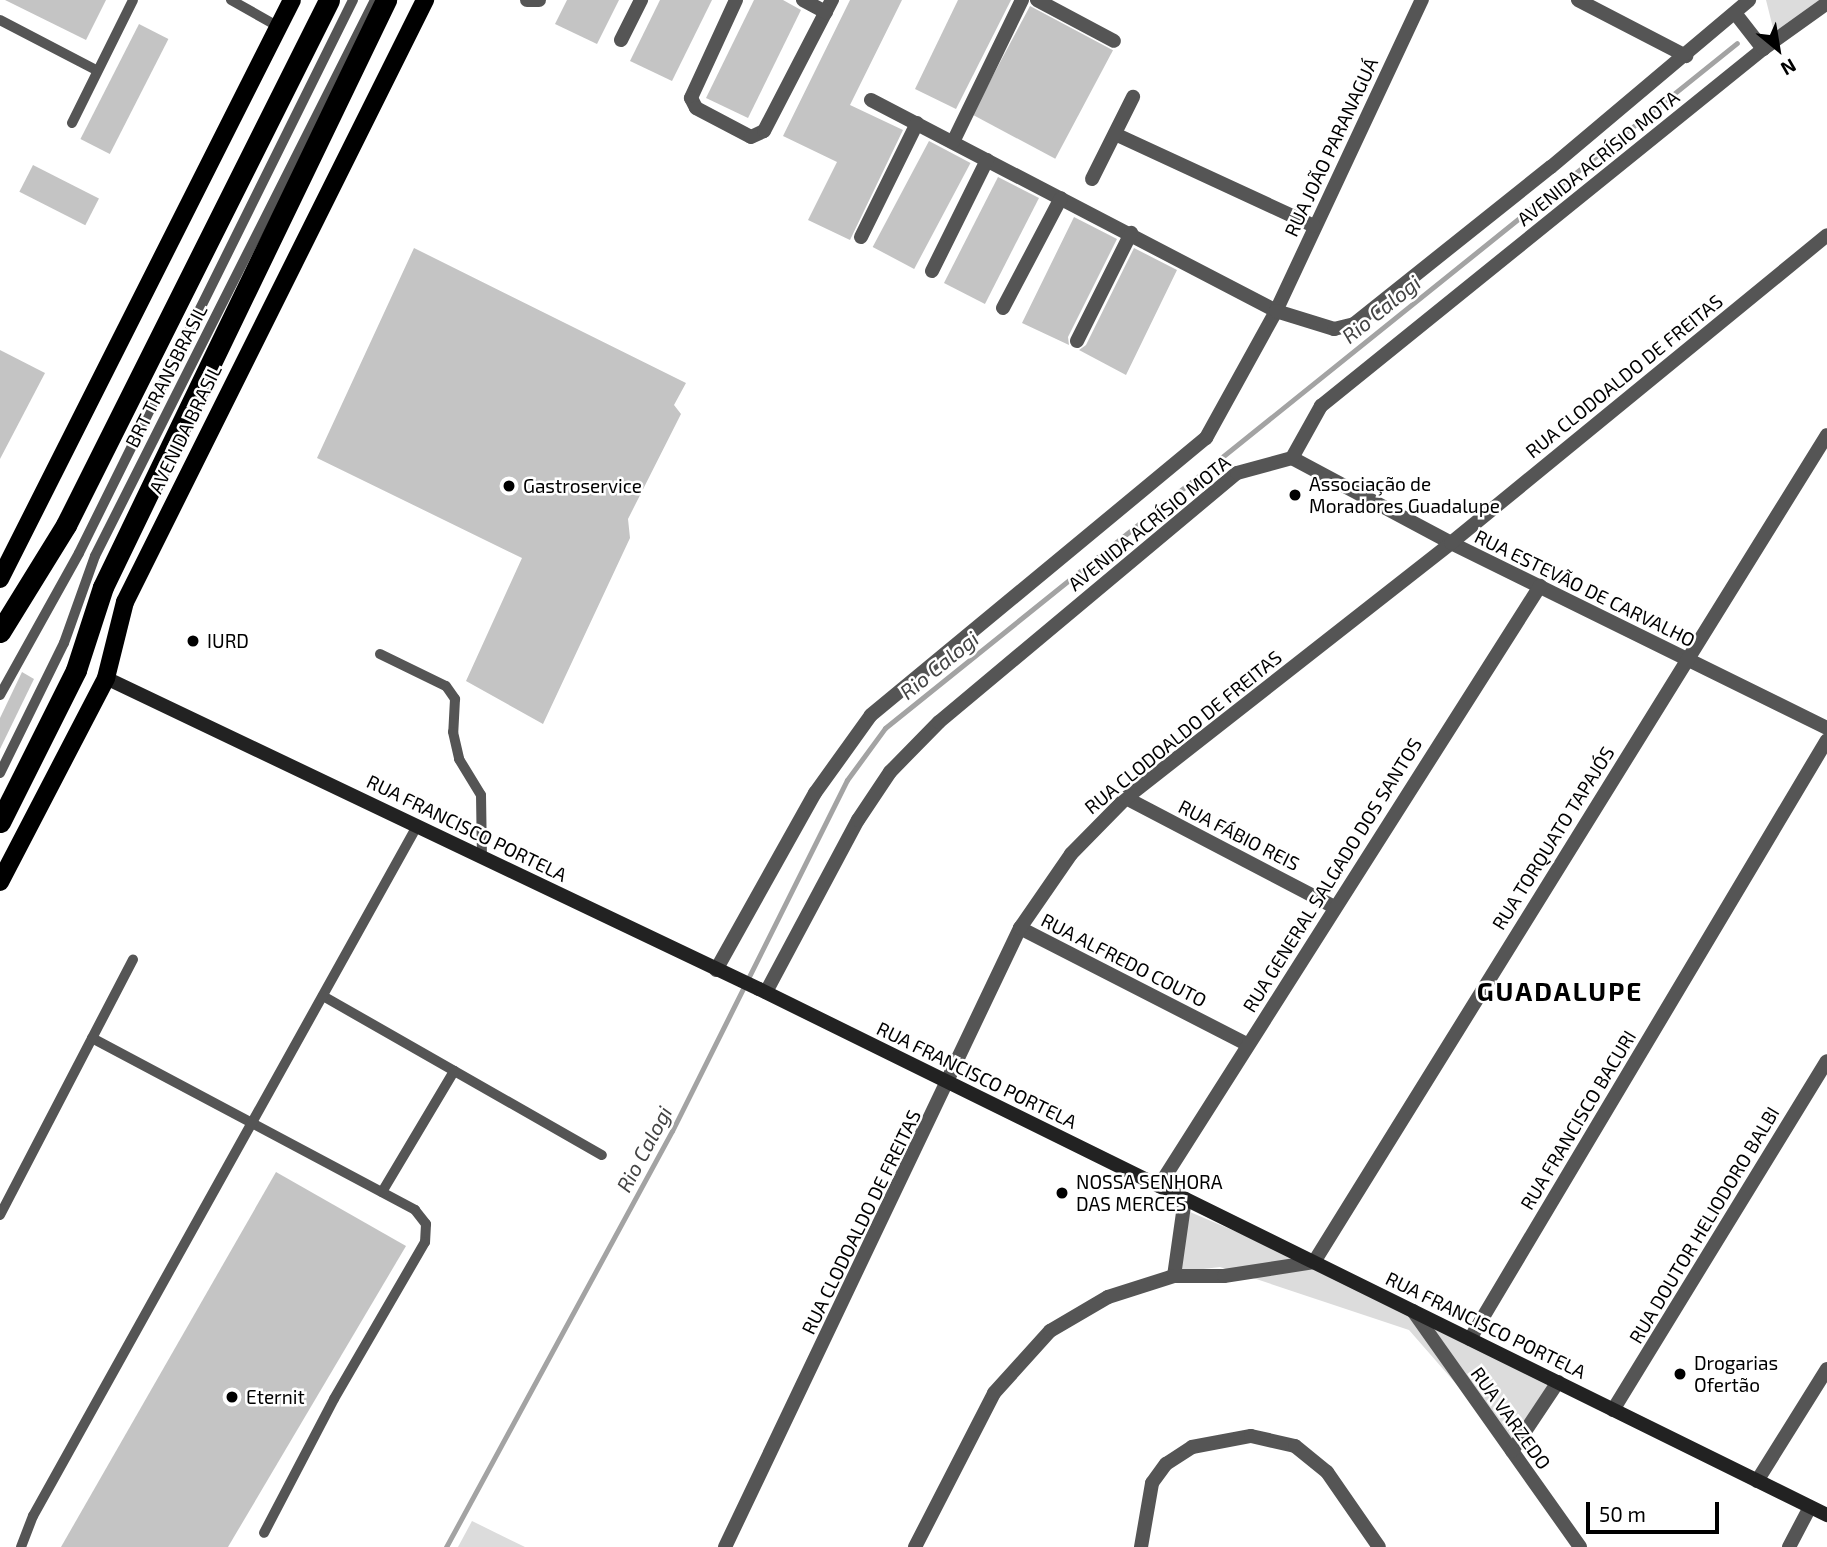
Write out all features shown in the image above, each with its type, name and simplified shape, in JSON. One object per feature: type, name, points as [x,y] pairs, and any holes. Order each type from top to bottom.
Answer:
[{"type":"highway","points":[[0,632],[66,525],[329,0]]},
{"type":"highway","name":"AVENIDA BRASIL","points":[[0,822],[76,670],[103,587],[386,0]]},
{"type":"main road","points":[[0,579],[292,0]]},
{"type":"main road","name":"AVENIDA BRASIL","points":[[0,882],[106,678],[125,602],[425,0]]},
{"type":"street","points":[[527,0],[540,0]]},
{"type":"street","points":[[621,40],[641,0]]},
{"type":"street","points":[[736,0],[691,98],[696,108],[751,137],[764,131],[829,6],[803,0]]},
{"type":"street","points":[[953,142],[1022,0]]},
{"type":"street","points":[[1037,0],[1114,41]]},
{"type":"street","name":"RUA JOÃO PARANAGUÁ","points":[[1276,311],[1422,0]]},
{"type":"street","points":[[1578,0],[1686,55]]},
{"type":"street","name":"AVENIDA ACRÍSIO MOTA","points":[[720,972],[815,793],[871,715],[1206,438],[1276,311],[1334,329],[1354,324],[1686,55],[1749,0]]},
{"type":"street","name":"AVENIDA ACRÍSIO MOTA","points":[[762,991],[858,820],[890,772],[939,722],[1237,473],[1292,458],[1321,406],[1763,49],[1827,3]]},
{"type":"street","points":[[1735,13],[1763,49]]},
{"type":"street","points":[[1093,179],[1133,97]]},
{"type":"street","points":[[871,100],[1131,233],[1276,311]]},
{"type":"street","points":[[861,237],[917,123]]},
{"type":"street","points":[[1115,134],[1314,226]]},
{"type":"street","points":[[932,271],[987,160]]},
{"type":"street","points":[[1003,308],[1061,198]]},
{"type":"street","points":[[1077,341],[1131,233]]},
{"type":"street","name":"RUA CLODOALDO DE FREITAS","points":[[725,1547],[950,1083],[1020,928],[1071,854],[1126,798],[1451,544],[1827,234]]},
{"type":"street","name":"RUA TORQUATO TAPAJÓS","points":[[1314,1262],[1827,435]]},
{"type":"street","name":"RUA ESTEVÃO DE CARVALHO","points":[[1292,458],[1451,544],[1827,728]]},
{"type":"street","name":"RUA GENERAL SALGADO DOS SANTOS","points":[[1159,1186],[1333,906],[1540,586]]},
{"type":"street","name":"RUA FRANCISCO PORTELA","points":[[106,678],[762,991],[1827,1515]]},
{"type":"street","name":"RUA FRANCISCO BACURI","points":[[1470,1339],[1827,740]]},
{"type":"street","name":"RUA FÁBIO REIS","points":[[1126,798],[1333,906]]},
{"type":"street","name":"RUA ALFREDO COUTO","points":[[1020,928],[1247,1044]]},
{"type":"street","name":"RUA DOUTOR HELIODORO BALBI","points":[[1613,1410],[1827,1061]]},
{"type":"street","points":[[1174,1276],[1185,1199]]},
{"type":"street","points":[[915,1547],[994,1393],[1018,1361],[1074,1313],[1108,1297],[1174,1276],[1224,1276],[1314,1262]]},
{"type":"street","name":"RUA VARZEDO","points":[[1413,1311],[1580,1547]]},
{"type":"street","points":[[1757,1481],[1827,1369]]},
{"type":"street","points":[[1512,1451],[1558,1382]]},
{"type":"street","points":[[1141,1547],[1152,1483],[1166,1464],[1192,1447],[1251,1436],[1295,1446],[1327,1472],[1378,1547]]},
{"type":"street","points":[[1789,1547],[1810,1507]]},
{"type":"lane","points":[[72,123],[133,0]]},
{"type":"lane","points":[[231,0],[279,27]]},
{"type":"lane","name":"BRT TRANSBRASIL","points":[[0,695],[79,553],[353,0]]},
{"type":"lane","name":"BRT TRANSBRASIL","points":[[0,773],[64,643],[95,556],[374,0]]},
{"type":"lane","points":[[0,20],[96,70]]},
{"type":"lane","points":[[380,654],[446,686],[455,699],[453,732],[459,759],[481,795],[482,857]]},
{"type":"lane","points":[[21,1547],[33,1516],[416,825]]},
{"type":"lane","points":[[0,1215],[132,960]]},
{"type":"lane","points":[[323,996],[602,1155]]},
{"type":"lane","points":[[92,1038],[382,1192],[422,1218],[425,1242],[334,1399],[264,1533]]},
{"type":"lane","points":[[382,1192],[454,1071]]},
{"type":"shaded area","points":[[1766,0],[1820,0],[1775,36]]},
{"type":"shaded area","points":[[1190,1212],[1312,1264],[1555,1381],[1512,1448],[1409,1330],[1220,1267],[1178,1272]]},
{"type":"shaded area","points":[[472,1521],[525,1547],[458,1547]]},
{"type":"building","points":[[5,0],[106,0],[86,40]]},
{"type":"building","points":[[567,0],[619,0],[597,44],[555,24]]},
{"type":"building","points":[[660,0],[712,0],[672,81],[630,61]]},
{"type":"building","points":[[754,0],[783,0],[801,10],[748,118],[706,98]]},
{"type":"building","points":[[850,0],[902,0],[850,105],[903,130],[850,240],[808,220],[837,162],[783,136]]},
{"type":"building","points":[[958,0],[1011,0],[956,109],[915,89]]},
{"type":"building","points":[[1030,6],[1113,50],[1055,159],[972,115]]},
{"type":"building","points":[[139,24],[168,39],[110,154],[80,139]]},
{"type":"building","points":[[929,141],[970,163],[914,269],[873,247]]},
{"type":"building","points":[[33,165],[99,199],[85,225],[19,192]]},
{"type":"building","points":[[998,177],[1039,198],[985,304],[944,283]]},
{"type":"building","points":[[1074,217],[1117,239],[1068,337],[1069,345],[1022,323]]},
{"type":"building","name":"Gastroservice","points":[[414,248],[686,383],[674,405],[681,414],[628,519],[630,538],[543,724],[466,681],[522,558],[317,458]]},
{"type":"building","points":[[1134,248],[1177,270],[1126,375],[1079,350],[1086,345]]},
{"type":"building","points":[[0,350],[45,373],[0,459]]},
{"type":"building","points":[[22,672],[34,679],[0,749],[0,718]]},
{"type":"building","name":"Eternit","points":[[276,1172],[406,1246],[228,1547],[61,1547]]},
{"type":"waterway","name":"Rio Calogi","points":[[446,1547],[672,1131],[847,780],[885,728],[1737,43]]},
{"type":"place","name":"Gastroservice","points":[[509,486]]},
{"type":"place","name":"Associação de Moradores Guadalupe","points":[[1295,495]]},
{"type":"place","name":"IURD","points":[[193,641]]},
{"type":"place","name":"NOSSA SENHORA DAS MERCES","points":[[1062,1193]]},
{"type":"place","name":"Drogarias Ofertão","points":[[1680,1374]]},
{"type":"place","name":"Eternit","points":[[232,1397]]},
{"type":"district","name":"GUADALUPE","points":[[1560,991]]}]
